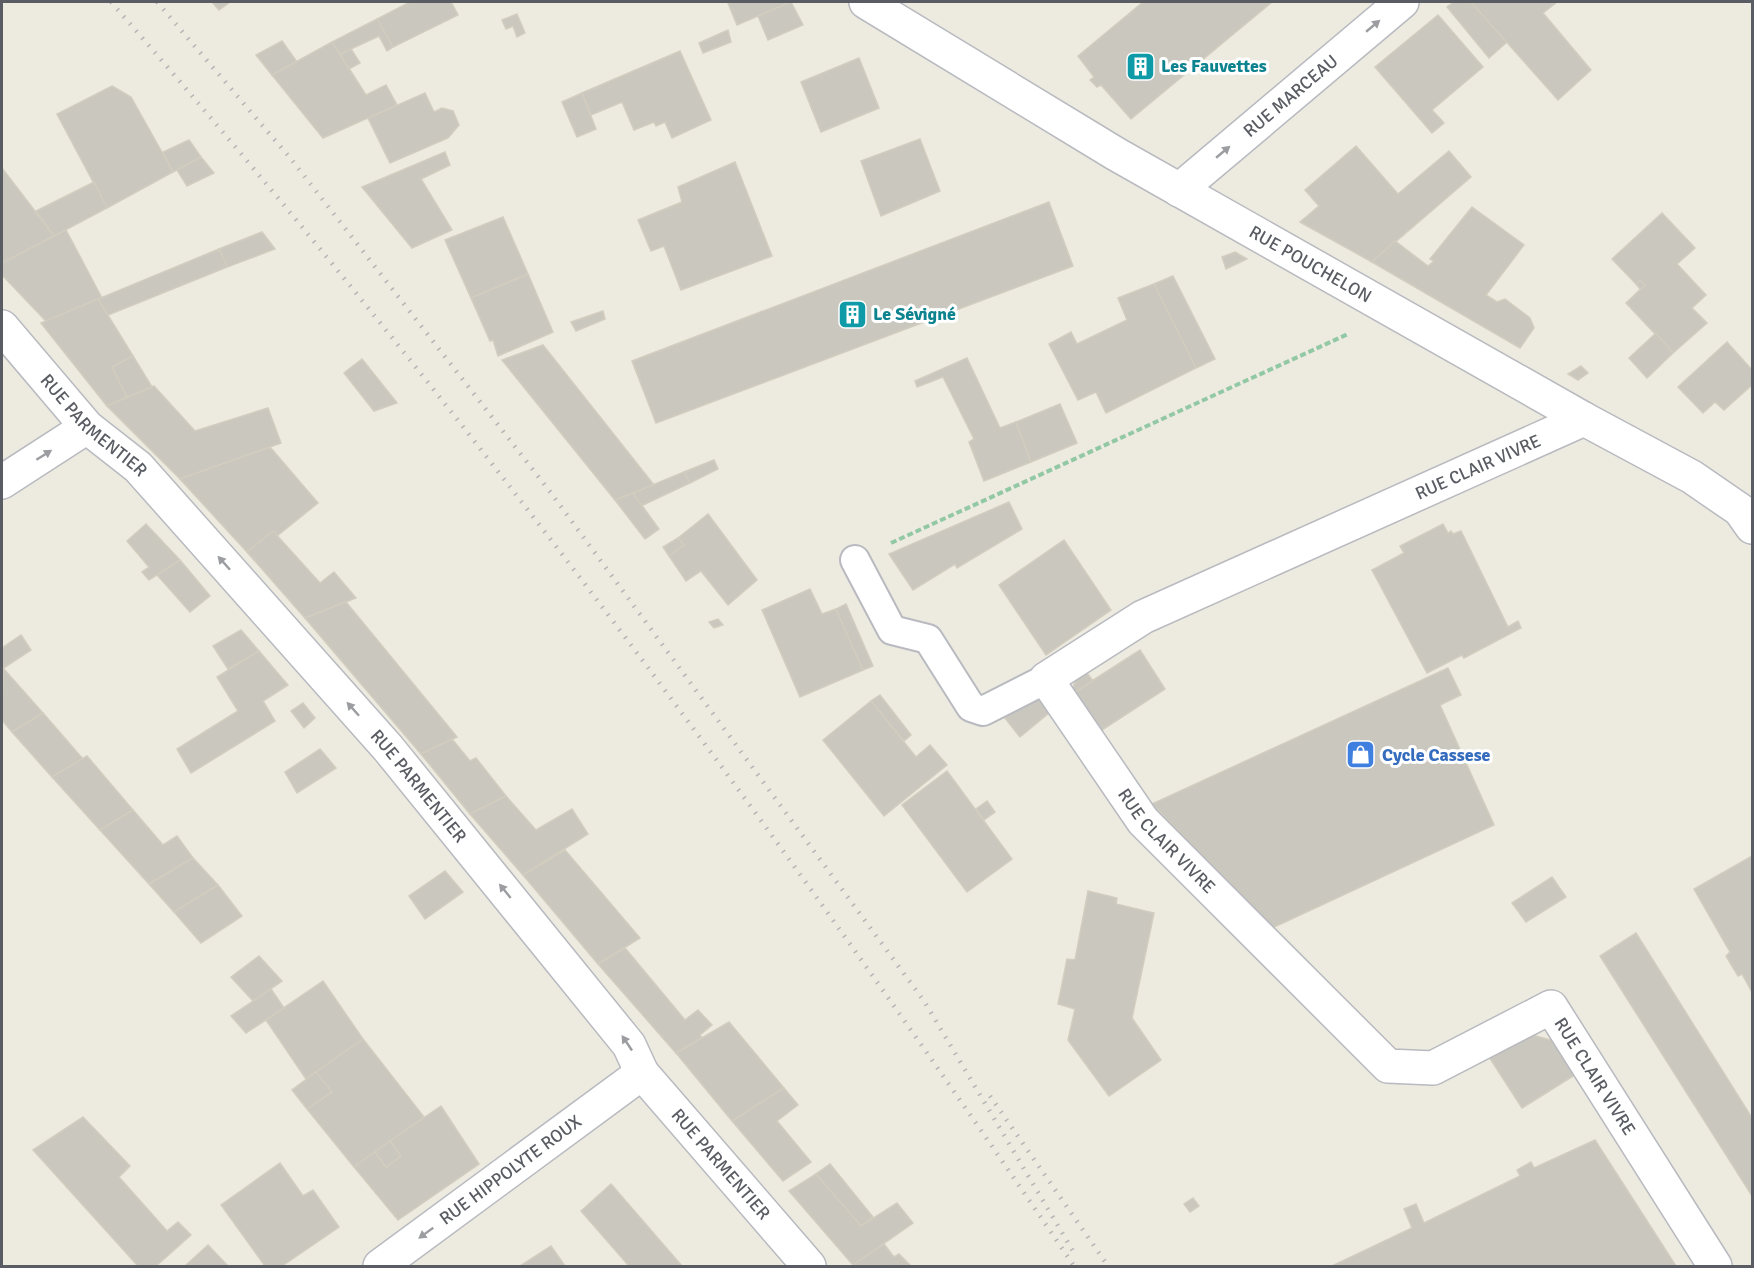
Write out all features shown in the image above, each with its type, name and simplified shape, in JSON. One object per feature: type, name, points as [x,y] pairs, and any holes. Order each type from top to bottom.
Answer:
[{"type":"street","name":"RUE POUCHELON","points":[[866,2],[1179,189],[1584,419],[1692,477],[1740,510],[1752,527]]},
{"type":"street","name":"RUE MARCEAU","points":[[1179,189],[1402,2]]},
{"type":"street","name":"RUE PARMENTIER","points":[[2,327],[87,427],[138,467],[387,748],[629,1045],[642,1073],[809,1266]]},
{"type":"street","name":"RUE CLAIR VIVRE","points":[[1584,419],[1143,617],[1046,679],[1143,821],[1388,1066],[1433,1068],[1551,1007],[1715,1266]]},
{"type":"street","points":[[2,482],[87,427]]},
{"type":"street","points":[[855,560],[892,630],[928,639],[971,707],[983,711],[1046,679]]},
{"type":"street","name":"RUE HIPPOLYTE ROUX","points":[[380,1266],[642,1073]]},
{"type":"path","points":[[855,560],[1396,312]]},
{"type":"building","points":[[212,2],[230,2],[219,10]]},
{"type":"building","points":[[410,2],[451,2],[458,15],[393,47],[377,19]]},
{"type":"building","points":[[791,2],[737,25],[728,3]]},
{"type":"building","points":[[791,2],[803,25],[768,40],[758,16]]},
{"type":"building","name":"Les Fauvettes","points":[[1143,2],[1272,2],[1131,119],[1101,85],[1097,87],[1090,80],[1094,77],[1078,56]]},
{"type":"building","points":[[1454,2],[1471,2],[1507,42],[1489,58],[1447,7]]},
{"type":"building","points":[[1471,2],[1557,2],[1543,13],[1591,70],[1558,100]]},
{"type":"building","points":[[517,14],[525,33],[517,37],[513,26],[506,29],[502,20]]},
{"type":"building","points":[[1438,15],[1483,67],[1432,110],[1444,123],[1432,133],[1375,67]]},
{"type":"building","points":[[377,19],[393,47],[387,51],[379,36],[340,54],[332,42]]},
{"type":"building","points":[[728,30],[731,42],[703,53],[699,43]]},
{"type":"building","points":[[282,41],[297,62],[272,75],[256,55]]},
{"type":"building","points":[[332,42],[366,95],[386,85],[397,105],[323,138],[272,75]]},
{"type":"building","points":[[351,49],[360,63],[349,69],[340,54]]},
{"type":"building","points":[[680,51],[711,120],[672,138],[665,122],[656,126],[654,122],[634,130],[622,102],[591,115],[582,93]]},
{"type":"building","points":[[859,58],[879,108],[821,132],[801,82]]},
{"type":"building","points":[[112,86],[131,97],[173,172],[107,208],[57,114]]},
{"type":"building","points":[[425,93],[434,112],[442,108],[453,111],[459,125],[448,138],[390,163],[368,118]]},
{"type":"building","points":[[582,93],[596,129],[577,137],[562,102]]},
{"type":"building","points":[[920,139],[940,191],[881,216],[861,161]]},
{"type":"building","points":[[189,140],[201,157],[173,172],[163,152]]},
{"type":"building","points":[[1356,146],[1398,194],[1449,151],[1471,177],[1372,262],[1300,222],[1319,206],[1305,190]]},
{"type":"building","points":[[445,152],[450,165],[421,179],[452,230],[412,248],[362,187]]},
{"type":"building","points":[[201,157],[214,173],[187,186],[177,170]]},
{"type":"building","points":[[735,162],[772,256],[681,290],[664,246],[651,251],[638,220],[682,202],[678,187]]},
{"type":"building","points":[[2,168],[54,236],[2,263]]},
{"type":"building","points":[[94,182],[107,208],[54,236],[36,211]]},
{"type":"building","name":"Le Sévigné","points":[[1049,202],[1073,266],[656,423],[632,361]]},
{"type":"building","points":[[1472,207],[1524,245],[1486,295],[1497,302],[1505,299],[1530,318],[1534,328],[1520,348],[1372,262],[1395,241],[1428,266],[1434,261],[1430,259]]},
{"type":"building","points":[[1662,213],[1695,248],[1677,264],[1706,295],[1692,308],[1707,323],[1673,353],[1626,303],[1645,285],[1640,280],[1636,284],[1612,259]]},
{"type":"building","points":[[503,217],[528,274],[471,298],[445,240]]},
{"type":"building","points":[[66,230],[102,298],[46,321],[2,275],[2,263]]},
{"type":"building","points":[[262,232],[275,249],[227,267],[219,249]]},
{"type":"building","points":[[219,249],[227,267],[108,315],[98,299]]},
{"type":"building","points":[[1235,252],[1247,259],[1226,269],[1222,257]]},
{"type":"building","points":[[528,274],[553,332],[498,356],[493,340],[490,341],[471,298]]},
{"type":"building","points":[[1173,276],[1215,359],[1196,368],[1154,284]]},
{"type":"building","points":[[1640,280],[1645,285],[1641,290],[1636,284]]},
{"type":"building","points":[[1154,284],[1196,368],[1106,413],[1096,392],[1078,400],[1049,344],[1071,332],[1077,344],[1127,320],[1118,298]]},
{"type":"building","points":[[98,299],[133,356],[112,367],[127,397],[107,406],[41,323]]},
{"type":"building","points":[[603,311],[605,319],[576,331],[571,322]]},
{"type":"building","points":[[1656,333],[1673,353],[1647,378],[1629,358]]},
{"type":"building","points":[[1727,342],[1752,370],[1752,385],[1724,410],[1715,402],[1703,413],[1678,387]]},
{"type":"building","points":[[543,345],[654,485],[615,500],[502,360]]},
{"type":"building","points":[[133,356],[152,387],[127,397],[112,367]]},
{"type":"building","points":[[967,358],[1000,428],[1016,422],[1031,462],[984,481],[969,442],[974,439],[943,377],[917,387],[915,381]]},
{"type":"building","points":[[362,359],[397,403],[374,411],[344,373]]},
{"type":"building","points":[[1581,366],[1588,373],[1578,380],[1568,374]]},
{"type":"building","points":[[154,386],[195,431],[268,408],[281,443],[180,479],[107,406]]},
{"type":"building","points":[[1060,404],[1077,443],[1031,462],[1016,422]]},
{"type":"building","points":[[270,447],[318,503],[277,536],[273,531],[247,552],[180,479]]},
{"type":"building","points":[[714,460],[718,469],[690,483],[684,472]]},
{"type":"building","points":[[684,472],[690,483],[641,506],[633,493]]},
{"type":"building","points":[[633,493],[659,529],[645,539],[615,500]]},
{"type":"building","points":[[1009,502],[1022,529],[957,568],[955,564],[913,590],[889,554]]},
{"type":"building","points":[[708,514],[757,580],[728,605],[701,571],[686,581],[669,556],[684,545],[678,538]]},
{"type":"building","points":[[146,524],[180,560],[149,580],[142,572],[149,567],[127,541]]},
{"type":"building","points":[[1443,524],[1448,533],[1461,531],[1508,627],[1518,621],[1521,628],[1464,658],[1462,655],[1427,673],[1372,570],[1404,553],[1400,546]]},
{"type":"building","points":[[273,531],[320,583],[334,572],[356,598],[305,618],[247,552]]},
{"type":"building","points":[[678,538],[684,545],[669,556],[663,547]]},
{"type":"building","points":[[1064,540],[1111,610],[1046,655],[999,585]]},
{"type":"building","points":[[180,560],[210,596],[190,612],[157,575]]},
{"type":"building","points":[[810,589],[822,614],[836,609],[863,670],[800,697],[762,610]]},
{"type":"building","points":[[346,602],[457,737],[421,754],[305,618]]},
{"type":"building","points":[[846,604],[873,666],[863,670],[836,609]]},
{"type":"building","points":[[718,619],[723,625],[714,628],[709,622]]},
{"type":"building","points":[[241,630],[259,651],[228,669],[213,646]]},
{"type":"building","points":[[21,635],[31,650],[2,669],[2,648]]},
{"type":"building","points":[[1140,650],[1165,689],[1099,732],[1073,693]]},
{"type":"building","points":[[259,651],[288,685],[263,701],[275,721],[191,773],[177,749],[238,711],[217,677]]},
{"type":"building","points":[[3,668],[43,713],[12,732],[2,720]]},
{"type":"building","name":"Cycle Cassese","points":[[1448,668],[1461,695],[1440,705],[1494,825],[1272,928],[1152,804]]},
{"type":"building","points":[[1084,669],[1093,681],[1073,693],[1074,684]]},
{"type":"building","points":[[1037,692],[1050,712],[1020,737],[1005,718]]},
{"type":"building","points":[[880,695],[911,735],[904,741],[871,701]]},
{"type":"building","points":[[871,701],[916,757],[930,745],[947,765],[884,816],[823,740]]},
{"type":"building","points":[[303,703],[315,718],[304,728],[291,711]]},
{"type":"building","points":[[43,713],[83,759],[52,777],[12,732]]},
{"type":"building","points":[[452,739],[470,761],[476,758],[506,796],[470,814],[421,754]]},
{"type":"building","points":[[320,749],[336,768],[297,793],[285,772]]},
{"type":"building","points":[[87,756],[133,810],[100,830],[52,777]]},
{"type":"building","points":[[947,771],[1012,859],[967,892],[902,805]]},
{"type":"building","points":[[506,796],[536,830],[572,809],[588,834],[523,875],[470,814]]},
{"type":"building","points":[[987,801],[995,812],[984,820],[976,809]]},
{"type":"building","points":[[133,810],[163,845],[177,836],[193,858],[149,884],[100,830]]},
{"type":"building","points":[[565,850],[640,938],[598,964],[523,875]]},
{"type":"building","points":[[1752,856],[1752,992],[1742,974],[1738,976],[1726,956],[1730,952],[1694,889]]},
{"type":"building","points":[[193,858],[218,885],[174,912],[149,884]]},
{"type":"building","points":[[445,871],[463,892],[425,919],[409,896]]},
{"type":"building","points":[[1552,877],[1566,897],[1526,922],[1512,903]]},
{"type":"building","points":[[218,885],[242,916],[201,943],[174,912]]},
{"type":"building","points":[[1088,891],[1117,898],[1116,904],[1154,913],[1132,1018],[1161,1060],[1109,1096],[1068,1040],[1075,1009],[1058,1004],[1067,959],[1075,960]]},
{"type":"building","points":[[1636,933],[1752,1118],[1752,1196],[1600,956]]},
{"type":"building","points":[[625,948],[685,1020],[698,1010],[712,1025],[700,1035],[702,1038],[676,1053],[598,964]]},
{"type":"building","points":[[259,956],[282,981],[253,1001],[231,977]]},
{"type":"building","points":[[323,981],[363,1039],[306,1079],[266,1020]]},
{"type":"building","points":[[271,989],[284,1008],[246,1033],[231,1016]]},
{"type":"building","points":[[729,1022],[784,1088],[732,1121],[676,1053]]},
{"type":"building","points":[[1532,1035],[1561,1043],[1578,1073],[1522,1108],[1489,1057]]},
{"type":"building","points":[[363,1039],[424,1117],[354,1167],[307,1109],[332,1092],[316,1072]]},
{"type":"building","points":[[316,1072],[332,1092],[307,1109],[292,1090]]},
{"type":"building","points":[[784,1088],[798,1105],[777,1121],[811,1162],[783,1181],[732,1121]]},
{"type":"building","points":[[441,1106],[479,1164],[398,1220],[354,1167],[375,1152],[386,1167],[401,1156],[390,1141]]},
{"type":"building","points":[[83,1117],[130,1166],[119,1177],[167,1231],[178,1222],[191,1235],[156,1266],[138,1266],[33,1150]]},
{"type":"building","points":[[1595,1140],[1676,1266],[1332,1266],[1412,1228],[1404,1209],[1416,1204],[1424,1223],[1520,1176],[1517,1170],[1531,1162],[1534,1168]]},
{"type":"building","points":[[390,1141],[401,1156],[386,1167],[375,1152]]},
{"type":"building","points":[[280,1163],[303,1196],[313,1190],[339,1227],[282,1266],[265,1266],[221,1205]]},
{"type":"building","points":[[830,1164],[873,1217],[861,1226],[816,1174]]},
{"type":"building","points":[[816,1174],[861,1226],[897,1203],[913,1223],[853,1265],[789,1191]]},
{"type":"building","points":[[611,1184],[682,1266],[629,1266],[581,1211]]},
{"type":"building","points":[[1193,1198],[1199,1206],[1190,1212],[1184,1204]]},
{"type":"building","points":[[884,1244],[894,1257],[899,1254],[911,1266],[853,1265]]},
{"type":"building","points":[[208,1245],[228,1266],[185,1266]]},
{"type":"building","points":[[551,1246],[565,1266],[520,1266]]},
{"type":"railway","points":[[111,2],[367,306],[612,619],[847,940],[1074,1266]]},
{"type":"railway","points":[[157,2],[291,159],[548,489],[924,1001],[1073,1251]]},
{"type":"railway","points":[[990,1096],[1108,1266]]},
{"type":"place","name":"Les Fauvettes","points":[[1140,66]]},
{"type":"place","name":"Le Sévigné","points":[[852,314]]},
{"type":"place","name":"Cycle Cassese","points":[[1361,755]]}]
